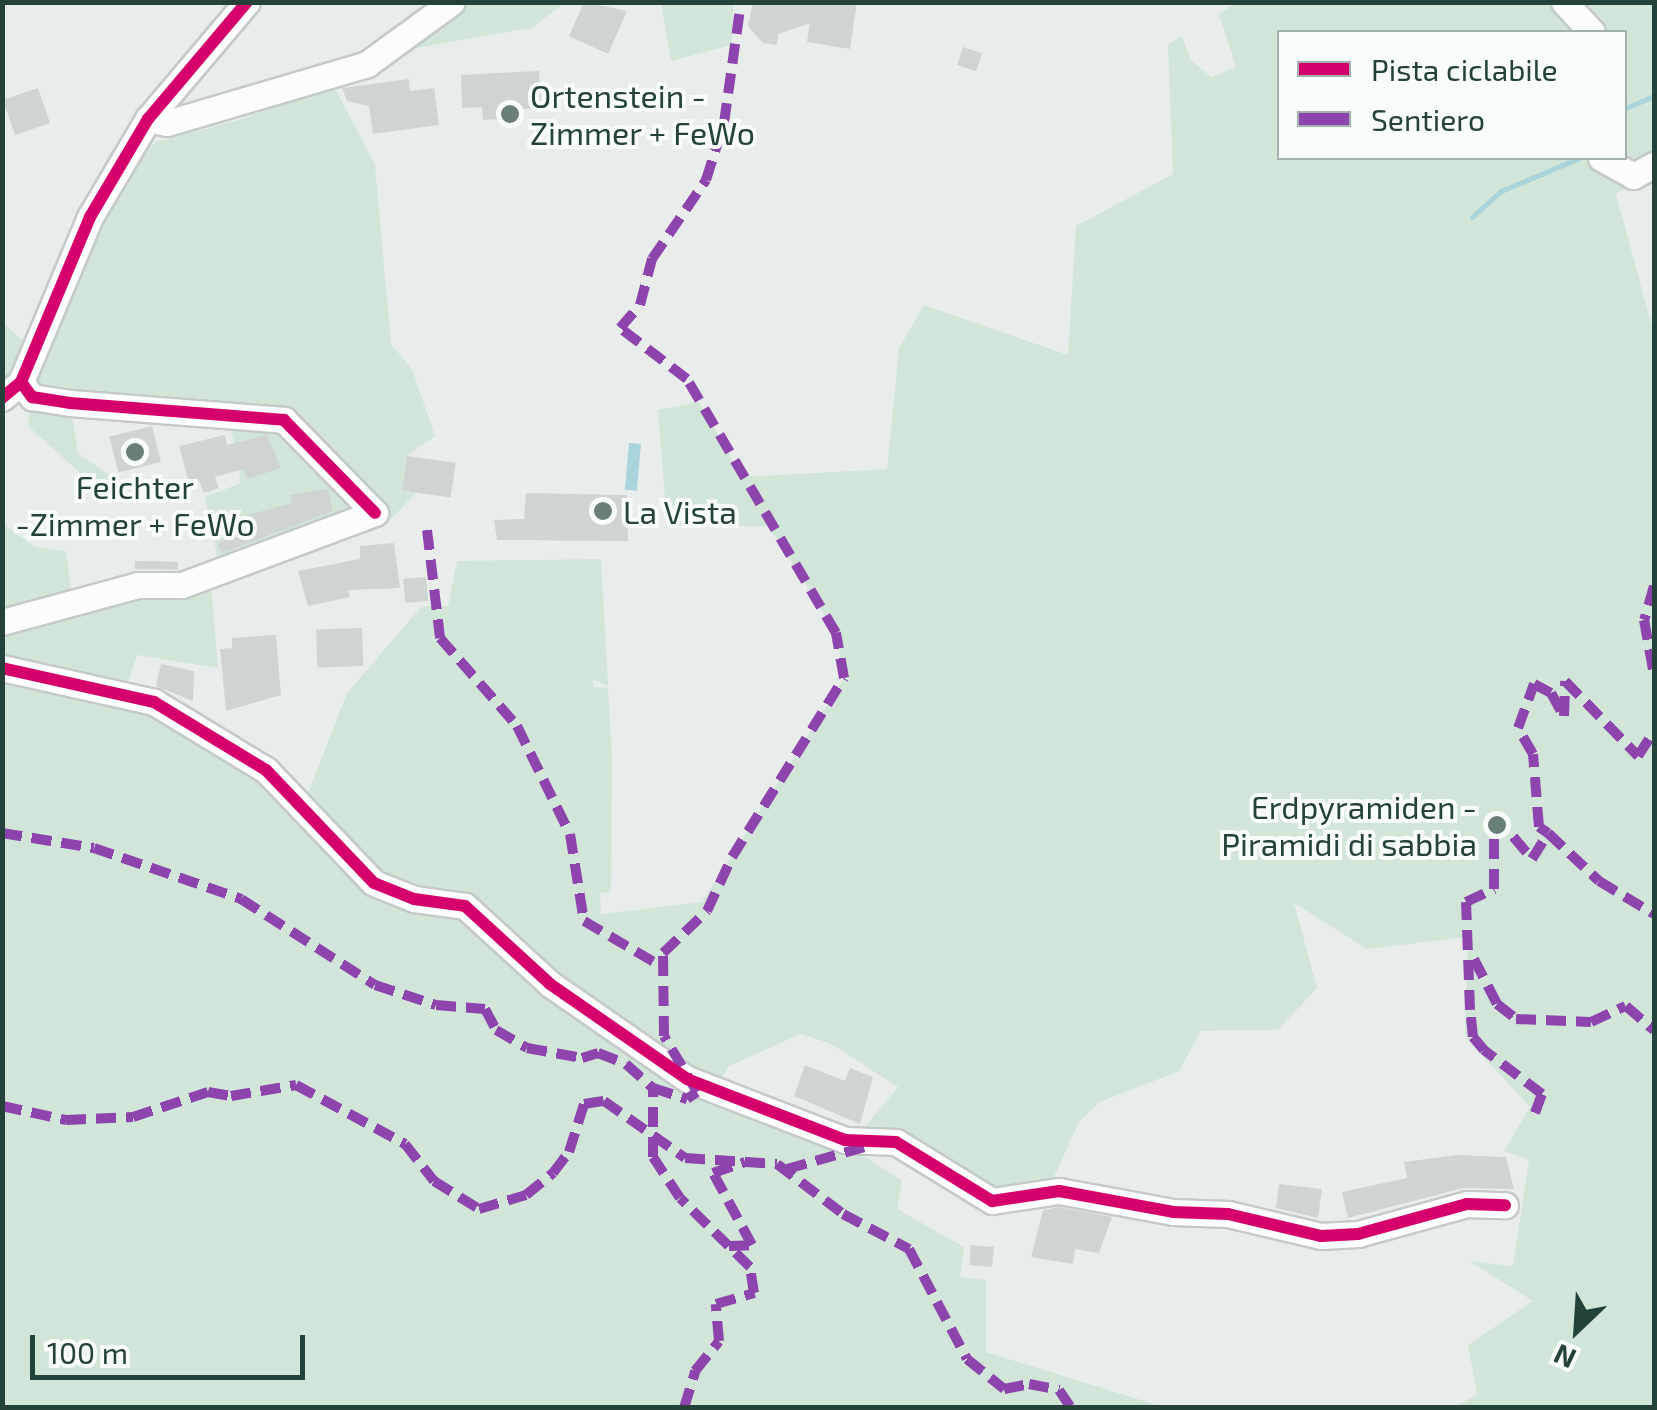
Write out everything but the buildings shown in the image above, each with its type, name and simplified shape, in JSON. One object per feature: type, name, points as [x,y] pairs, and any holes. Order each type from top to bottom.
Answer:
[{"type":"street","points":[[2,622],[138,585],[182,585],[375,513],[284,420],[70,403],[12,390],[90,217],[148,119],[248,2]]},
{"type":"street","points":[[148,119],[167,123],[367,64],[452,2]]},
{"type":"street","points":[[1564,2],[1590,30]]},
{"type":"street","points":[[1605,160],[1633,176],[1654,166]]},
{"type":"street","points":[[2,668],[154,702],[266,770],[374,883],[414,898],[466,906],[550,984],[641,1052],[711,1090],[812,1128],[863,1142],[884,1138],[1006,1204],[1059,1191],[1173,1212],[1228,1214],[1320,1236],[1358,1234],[1467,1204],[1505,1205]]},
{"type":"green space","points":[[464,3],[564,3],[532,28],[392,52]]},
{"type":"green space","points":[[661,3],[733,3],[732,45],[671,61]]},
{"type":"green space","points":[[1236,3],[1654,3],[1654,172],[1616,194],[1654,334],[1654,1407],[1454,1407],[1477,1395],[1468,1345],[1533,1301],[1469,1261],[1513,1266],[1529,1160],[1504,1151],[1530,1107],[1465,1037],[1468,937],[1367,949],[1294,903],[1317,988],[1278,1030],[1201,1031],[1179,1071],[1100,1102],[1079,1122],[1048,1190],[1006,1201],[860,1133],[898,1087],[831,1044],[801,1034],[729,1066],[707,1104],[855,1150],[902,1181],[897,1209],[964,1247],[960,1277],[986,1280],[986,1352],[1163,1407],[3,1408],[3,524],[35,547],[66,551],[73,605],[210,575],[218,668],[137,655],[125,692],[303,806],[347,693],[422,606],[448,606],[457,561],[601,559],[608,686],[592,679],[594,687],[608,688],[612,755],[611,892],[600,893],[601,914],[702,902],[844,678],[836,633],[768,526],[667,526],[658,410],[699,402],[742,477],[887,469],[899,348],[924,305],[1068,355],[1076,226],[1173,174],[1168,45],[1182,35],[1190,59],[1211,77],[1236,67],[1219,14]]},
{"type":"green space","points":[[331,80],[375,165],[391,344],[412,369],[435,436],[407,456],[402,491],[416,493],[391,519],[375,513],[220,571],[205,497],[241,483],[229,416],[70,404],[78,453],[127,488],[110,500],[28,426],[32,397],[3,398],[2,322],[33,350],[127,170],[156,142],[246,118]]},
{"type":"water","points":[[629,443],[641,444],[637,491],[625,490]]},
{"type":"waterway","points":[[1627,108],[1651,97]]},
{"type":"waterway","points":[[1472,217],[1501,191],[1574,160]]},
{"type":"marked path","points":[[684,1408],[695,1371],[719,1341],[716,1304],[754,1293],[750,1267],[680,1198],[653,1157],[653,1088],[687,1099],[697,1092],[664,1036],[663,953],[707,911],[732,857],[844,678],[836,633],[687,379],[620,328],[640,305],[652,259],[706,180],[724,123],[741,2]]},
{"type":"marked path","points":[[427,530],[440,638],[517,726],[570,834],[584,921],[664,968]]},
{"type":"marked path","points":[[1654,586],[1644,620],[1654,675]]},
{"type":"marked path","points":[[1535,1113],[1542,1094],[1484,1050],[1473,1037],[1470,1010],[1466,902],[1494,889],[1494,814],[1532,859],[1548,833],[1539,827],[1533,754],[1518,728],[1534,684],[1551,693],[1564,716],[1565,681],[1638,756],[1654,731]]},
{"type":"marked path","points":[[2,833],[94,848],[241,899],[375,985],[436,1005],[485,1009],[496,1030],[527,1048],[582,1058],[598,1053],[626,1064],[653,1088]]},
{"type":"marked path","points":[[1548,833],[1599,881],[1654,914]]},
{"type":"marked path","points":[[1474,959],[1497,1004],[1516,1019],[1591,1022],[1626,1006],[1654,1030]]},
{"type":"marked path","points":[[2,1106],[66,1120],[133,1117],[208,1092],[231,1096],[296,1085],[405,1144],[434,1181],[479,1209],[526,1195],[553,1173],[569,1152],[584,1104],[604,1101],[685,1158],[777,1164],[843,1214],[909,1249],[967,1359],[1004,1389],[1029,1384],[1059,1390],[1071,1408]]},
{"type":"marked path","points":[[787,1169],[864,1147]]},
{"type":"marked path","points":[[729,1246],[752,1245],[713,1173],[745,1162]]},
{"type":"cycle path","points":[[2,398],[21,382],[90,217],[148,119],[247,2]]},
{"type":"cycle path","points":[[21,382],[32,397],[70,403],[284,420],[375,513]]},
{"type":"cycle path","points":[[2,668],[154,702],[266,770],[374,883],[414,899],[465,906],[550,984],[687,1079],[845,1140],[896,1142],[992,1201],[1059,1191],[1173,1212],[1228,1214],[1321,1236],[1358,1234],[1467,1204],[1505,1205]]},
{"type":"place","name":"Ortenstein - Zimmer + FeWo","points":[[510,114]]},
{"type":"place","name":"Feichter -Zimmer + FeWo","points":[[135,452]]},
{"type":"place","name":"La Vista","points":[[603,511]]},
{"type":"place","name":"Erdpyramiden - Piramidi di sabbia","points":[[1497,825]]}]
